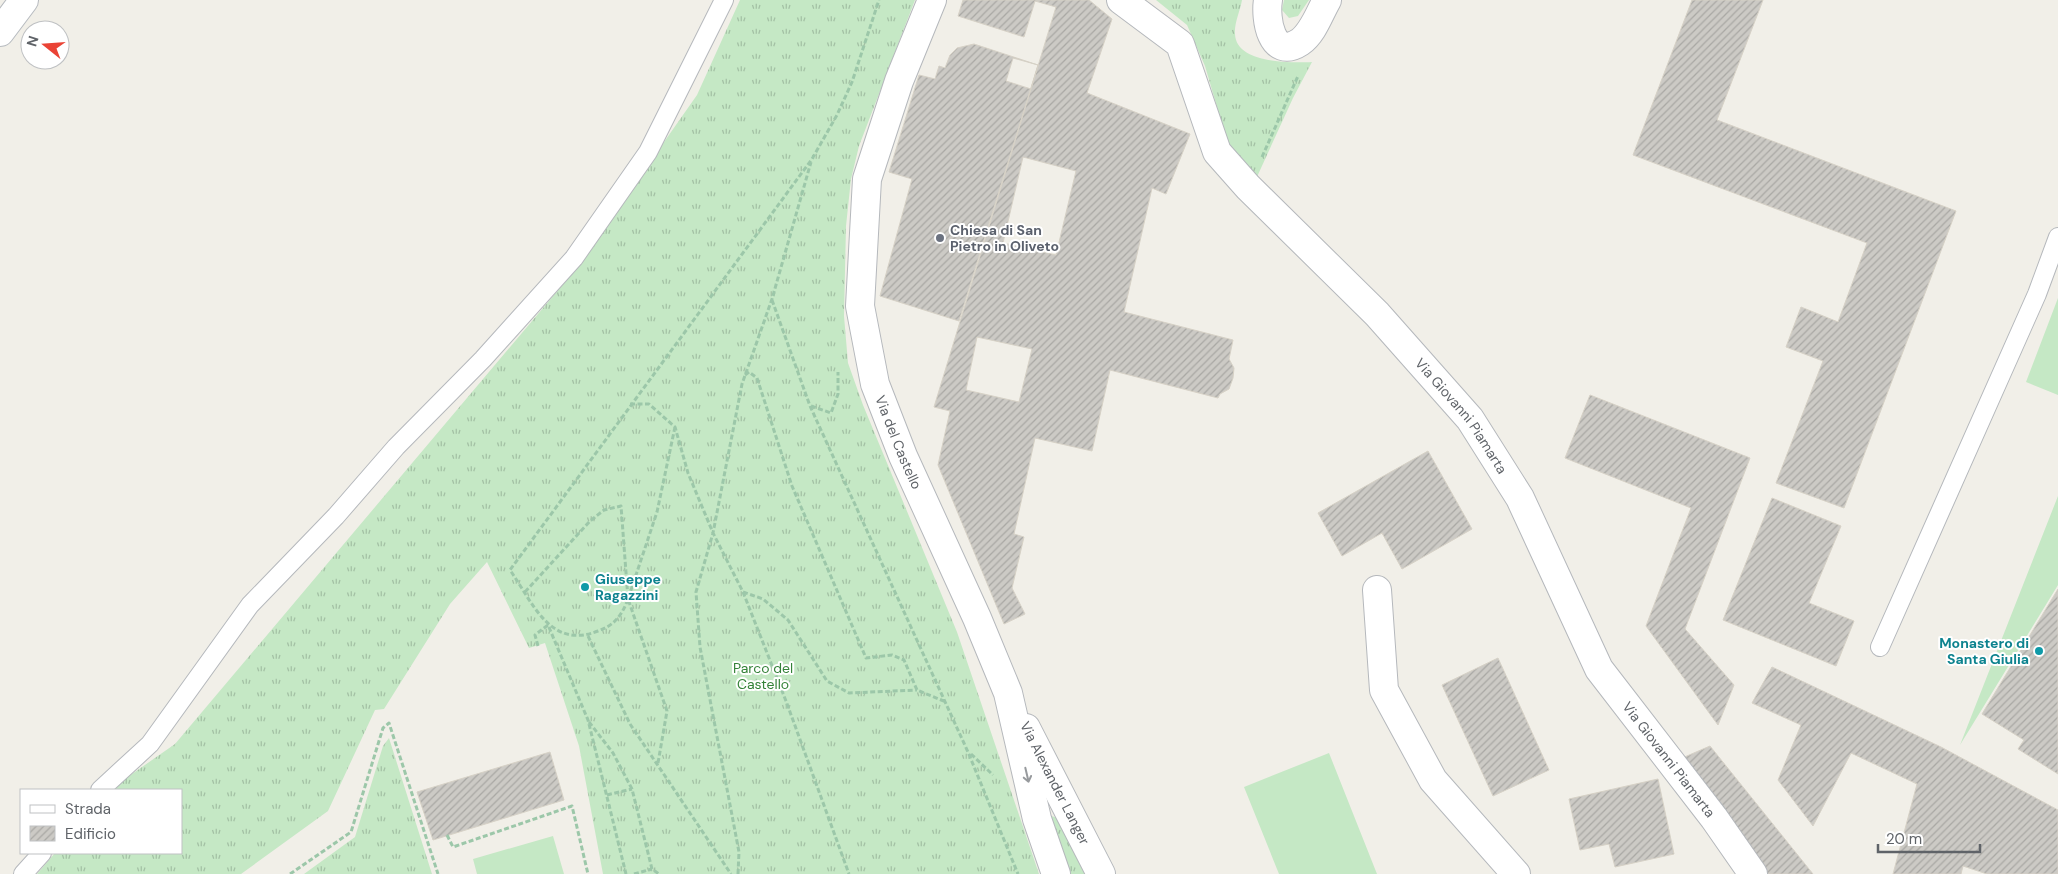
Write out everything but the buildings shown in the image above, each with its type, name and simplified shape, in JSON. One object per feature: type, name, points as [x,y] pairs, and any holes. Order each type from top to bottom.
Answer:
[{"type":"street","points":[[0,32],[24,0]]},
{"type":"street","name":"Via del Castello","points":[[932,0],[899,81],[867,179],[860,306],[878,393],[903,456],[977,618],[1008,693],[1036,819],[1056,874]]},
{"type":"street","name":"Via Giovanni Piamarta","points":[[1121,0],[1180,44],[1217,152],[1248,187],[1377,314],[1470,419],[1520,498],[1599,669],[1714,818],[1753,874]]},
{"type":"street","points":[[1268,0],[1267,22],[1271,36],[1280,44],[1291,46],[1300,42],[1310,31],[1326,0]]},
{"type":"street","points":[[1377,590],[1384,690],[1433,780],[1516,874]]},
{"type":"street","name":"Via Alexander Langer","points":[[1008,693],[1101,874]]},
{"type":"lane","points":[[101,789],[150,744],[250,606],[336,516],[396,446],[483,359],[574,258],[648,152],[724,0]]},
{"type":"lane","points":[[1880,647],[2037,294],[2058,237]]},
{"type":"lane","points":[[24,874],[41,854]]},
{"type":"path","points":[[626,874],[588,720],[548,626],[510,570],[812,158],[837,115],[852,82],[879,0]]},
{"type":"path","points":[[1248,187],[1304,62],[1310,31]]},
{"type":"path","points":[[738,874],[740,852],[700,647],[696,592],[713,533],[745,375],[772,299],[812,158]]},
{"type":"path","points":[[772,299],[810,406],[946,702],[1018,874]]},
{"type":"path","points":[[745,375],[749,372],[758,378],[792,486],[866,658],[892,655],[904,660],[918,690]]},
{"type":"path","points":[[630,404],[649,404],[675,427],[688,473],[713,533],[743,592],[786,701],[849,874]]},
{"type":"path","points":[[548,626],[568,635],[588,636],[618,620],[628,599],[657,512],[675,427]]},
{"type":"path","points":[[525,592],[590,521],[604,510],[622,506],[628,599],[667,711],[658,763]]},
{"type":"path","points":[[743,592],[763,599],[788,620],[827,681],[849,694],[918,690],[946,702]]},
{"type":"path","points":[[538,646],[535,635],[548,626]]},
{"type":"path","points":[[588,636],[630,724],[731,874]]},
{"type":"path","points":[[588,720],[613,753],[632,789],[652,869],[659,874]]},
{"type":"path","points":[[290,874],[351,832],[383,728],[389,723],[438,874]]},
{"type":"path","points":[[968,752],[994,776]]},
{"type":"path","points":[[607,795],[632,789]]},
{"type":"path","points":[[447,835],[453,847],[572,806],[588,874]]},
{"type":"path","points":[[634,874],[652,869]]},
{"type":"green space","name":"Parco del Castello","points":[[740,0],[915,0],[859,146],[851,179],[846,226],[844,316],[848,363],[863,405],[957,632],[1039,874],[603,874],[579,746],[545,643],[529,648],[487,562],[450,604],[384,709],[375,710],[328,811],[241,874],[37,874],[54,854],[182,854],[182,789],[110,789],[175,744],[570,276],[697,95]]},
{"type":"green space","points":[[1156,0],[1242,0],[1235,34],[1238,44],[1245,51],[1266,60],[1312,62],[1293,98],[1256,179],[1227,152],[1205,66],[1187,25]]},
{"type":"green space","points":[[1284,0],[1309,0],[1298,16],[1289,18],[1282,10]]},
{"type":"green space","points":[[2058,298],[2058,395],[2026,382]]},
{"type":"green space","points":[[2058,496],[2058,585],[1960,745]]},
{"type":"green space","points":[[389,738],[432,874],[304,874],[355,837],[383,746]]},
{"type":"green space","points":[[1329,753],[1377,874],[1279,874],[1244,787]]},
{"type":"green space","points":[[1048,815],[1058,818],[1069,836],[1086,874],[1066,874]]},
{"type":"green space","points":[[553,836],[564,874],[477,874],[473,859]]},
{"type":"place","name":"Chiesa di San Pietro in Oliveto","points":[[940,238]]},
{"type":"place","name":"Giuseppe Ragazzini","points":[[585,587]]},
{"type":"place","name":"Monastero di Santa Giulia","points":[[2039,651]]}]
